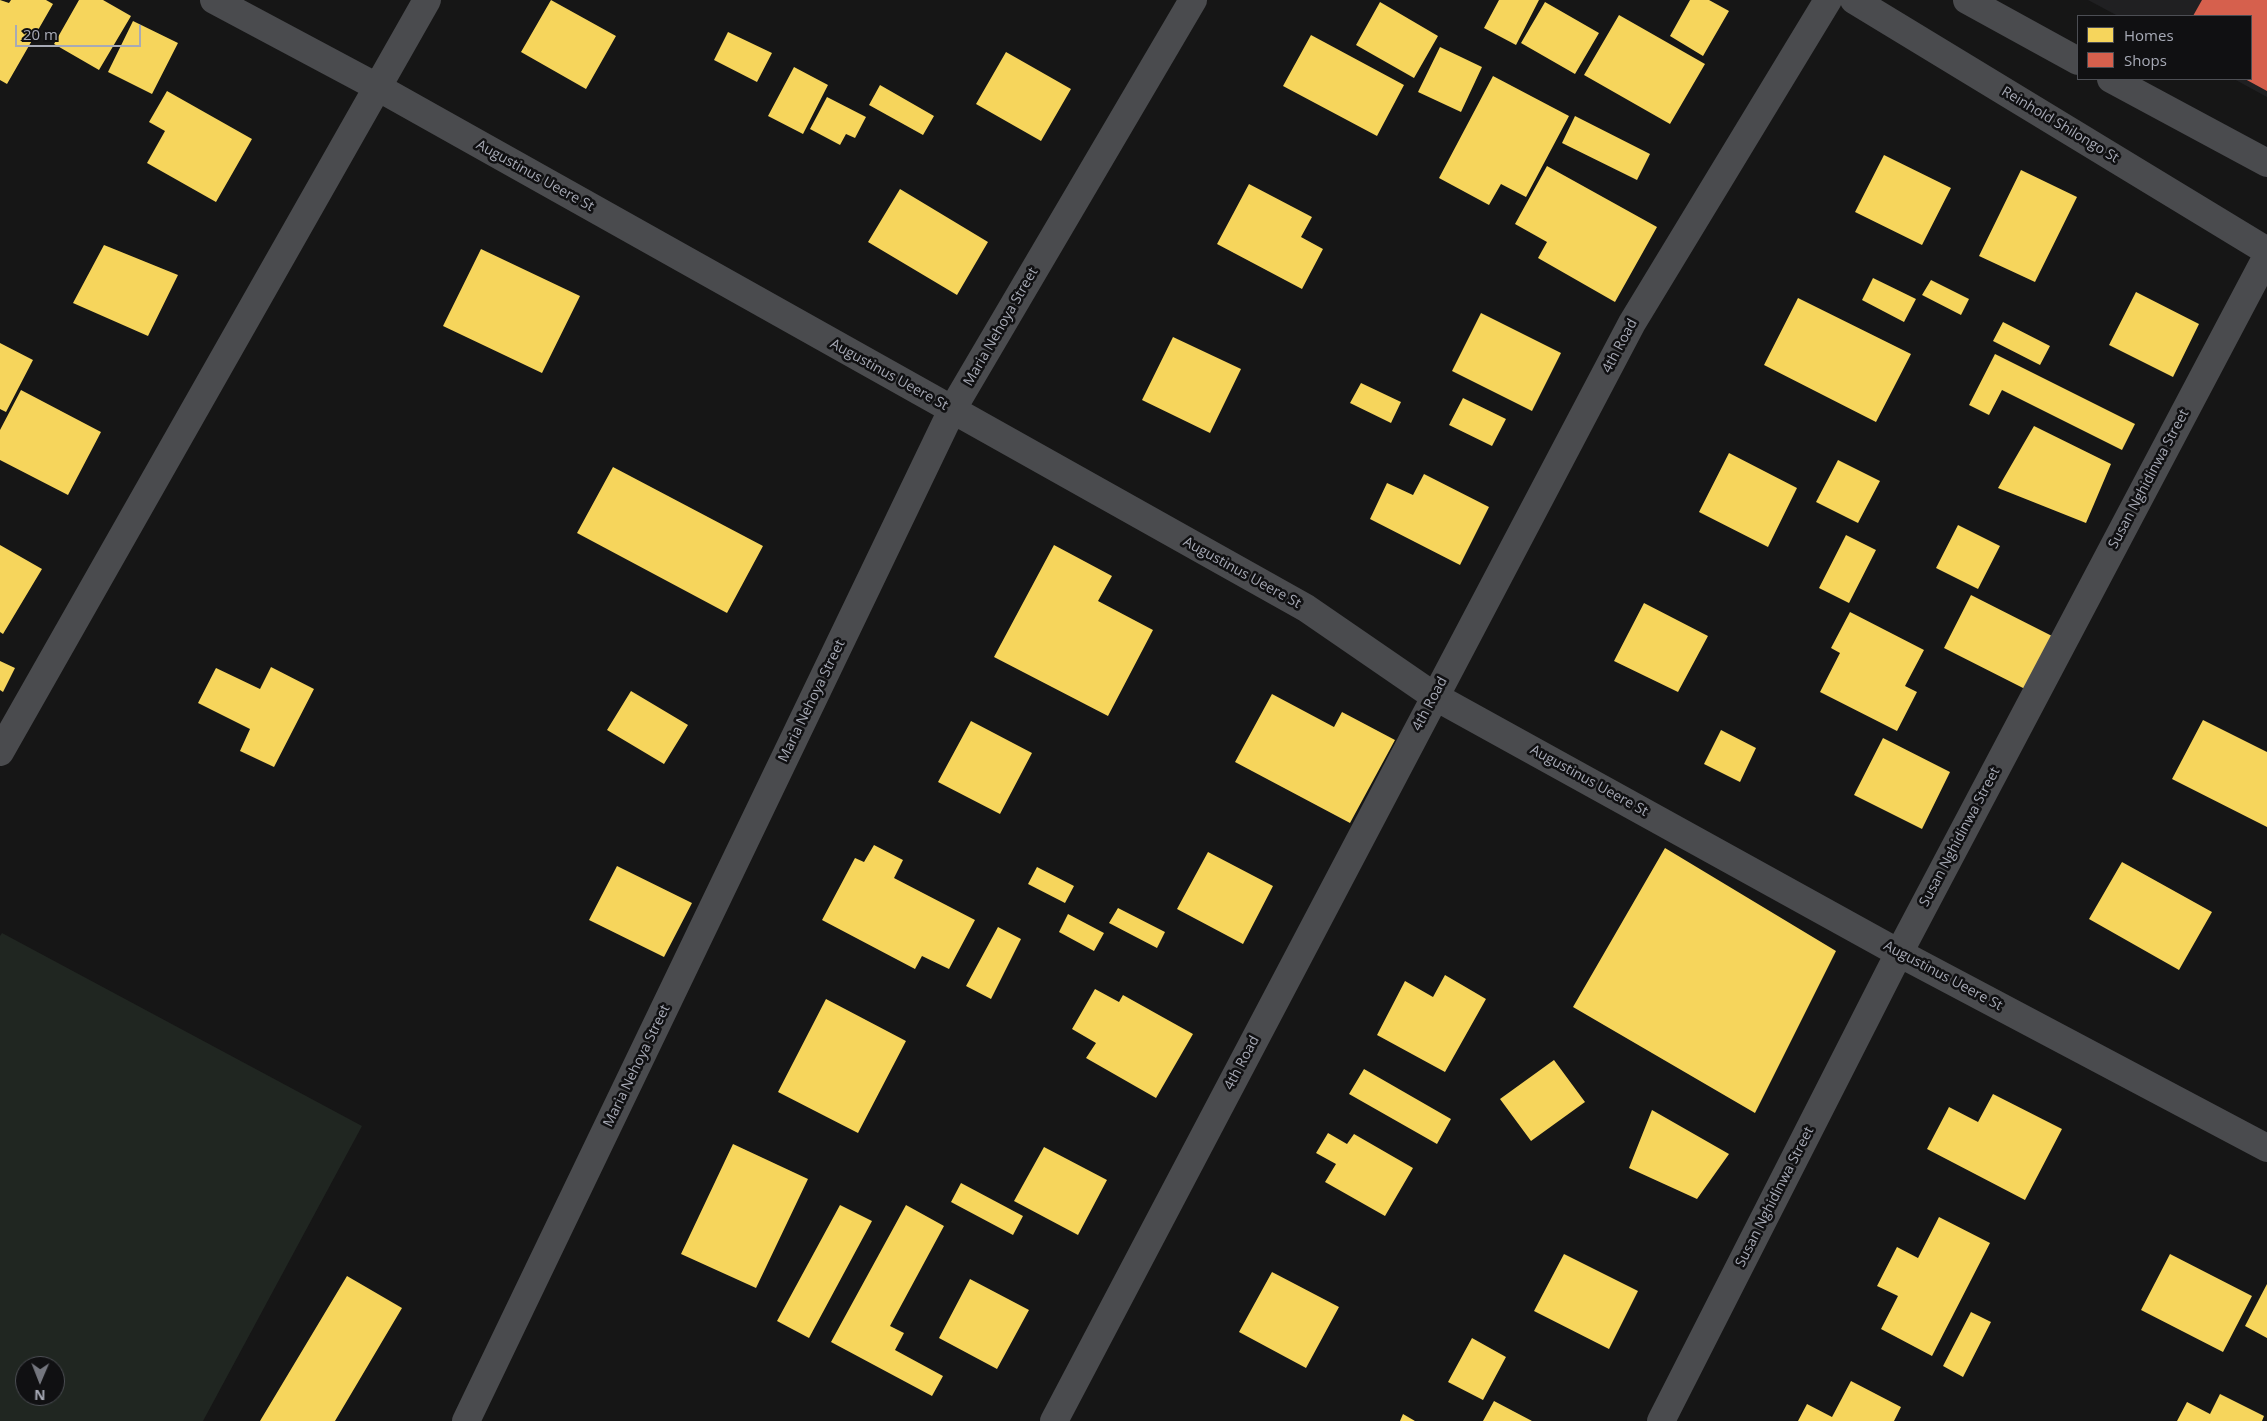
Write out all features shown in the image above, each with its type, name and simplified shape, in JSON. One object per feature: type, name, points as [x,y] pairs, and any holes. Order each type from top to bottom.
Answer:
[{"type":"street","name":"Augustinus Ueere St","points":[[214,0],[379,88],[1306,608],[1434,696],[1899,953],[2267,1148]]},
{"type":"street","points":[[0,752],[379,88],[427,0]]},
{"type":"street","name":"Maria Nehoya Street","points":[[466,1421],[952,410],[1193,0]]},
{"type":"street","name":"4th Road","points":[[1054,1421],[1632,323],[1828,0]]},
{"type":"street","name":"Reinhold Shilongo St","points":[[1854,0],[2267,251]]},
{"type":"street","points":[[1967,0],[2077,60]]},
{"type":"street","points":[[2113,80],[2267,163]]},
{"type":"street","name":"Susan Nghidinwa Street","points":[[1661,1421],[1899,953],[2267,256]]},
{"type":"shaded area","points":[[2088,0],[2267,0],[2267,97],[2236,80],[2252,80],[2252,15],[2116,15]]},
{"type":"shaded area","points":[[2,933],[362,1126],[203,1421],[0,1421],[0,936]]},
{"type":"building: Homes","points":[[0,0],[9,3],[11,0],[46,0],[53,4],[7,84],[0,80]]},
{"type":"building: Homes","points":[[79,0],[103,0],[131,16],[99,70],[54,44]]},
{"type":"building: Homes","points":[[551,0],[616,36],[586,89],[521,52]]},
{"type":"building: Homes","points":[[1499,0],[1539,0],[1516,45],[1484,28]]},
{"type":"building: Homes","points":[[1690,0],[1709,0],[1729,11],[1703,56],[1670,36]]},
{"type":"building: Homes","points":[[1380,2],[1438,36],[1414,78],[1356,45]]},
{"type":"building: Homes","points":[[1545,2],[1599,33],[1575,74],[1521,43]]},
{"type":"building: Homes","points":[[1619,15],[1705,64],[1670,124],[1584,75]]},
{"type":"building: Homes","points":[[133,21],[178,43],[152,94],[108,72]]},
{"type":"building: Homes","points":[[728,32],[772,53],[757,82],[714,60]]},
{"type":"building: Homes","points":[[1311,35],[1404,85],[1377,136],[1283,86]]},
{"type":"building: Homes","points":[[1440,47],[1482,67],[1461,112],[1418,92]]},
{"type":"building: Homes","points":[[1006,52],[1071,89],[1041,141],[976,104]]},
{"type":"building: Homes","points":[[794,67],[828,85],[803,134],[768,116]]},
{"type":"building: Homes","points":[[1493,76],[1569,116],[1526,197],[1501,184],[1489,205],[1439,178]]},
{"type":"building: Homes","points":[[880,85],[934,116],[923,135],[869,105]]},
{"type":"building: Homes","points":[[167,91],[252,139],[216,202],[147,163],[165,131],[149,122]]},
{"type":"building: Homes","points":[[827,97],[866,117],[855,138],[846,134],[840,145],[810,129]]},
{"type":"building: Homes","points":[[1575,116],[1650,154],[1637,180],[1562,143]]},
{"type":"building: Homes","points":[[1884,155],[1951,188],[1922,245],[1855,212]]},
{"type":"building: Homes","points":[[1547,166],[1657,227],[1615,302],[1538,258],[1547,242],[1515,224]]},
{"type":"building: Homes","points":[[2021,170],[2077,197],[2035,282],[1979,256]]},
{"type":"building: Homes","points":[[1249,184],[1312,217],[1301,237],[1323,249],[1302,289],[1217,244]]},
{"type":"building: Homes","points":[[900,189],[988,242],[957,295],[868,242]]},
{"type":"building: Homes","points":[[104,245],[178,275],[148,336],[73,303]]},
{"type":"building: Homes","points":[[481,249],[580,296],[542,373],[443,326]]},
{"type":"building: Homes","points":[[1873,278],[1916,299],[1904,322],[1862,300]]},
{"type":"building: Homes","points":[[1931,280],[1969,299],[1961,315],[1922,295]]},
{"type":"building: Homes","points":[[2136,292],[2199,324],[2173,377],[2109,345]]},
{"type":"building: Homes","points":[[1798,298],[1911,354],[1876,422],[1764,365]]},
{"type":"building: Homes","points":[[1481,313],[1561,353],[1532,411],[1452,371]]},
{"type":"building: Homes","points":[[2003,322],[2050,346],[2040,365],[1993,341]]},
{"type":"building: Homes","points":[[1173,337],[1241,369],[1210,433],[1142,400]]},
{"type":"building: Homes","points":[[0,343],[33,360],[6,412],[0,409]]},
{"type":"building: Homes","points":[[1995,354],[2135,424],[2122,450],[2002,390],[1989,415],[1969,405]]},
{"type":"building: Homes","points":[[1361,383],[1401,402],[1391,423],[1350,403]]},
{"type":"building: Homes","points":[[21,390],[101,432],[68,495],[0,460],[0,430]]},
{"type":"building: Homes","points":[[1463,398],[1506,419],[1492,446],[1449,425]]},
{"type":"building: Homes","points":[[2034,426],[2111,464],[2086,523],[1998,488]]},
{"type":"building: Homes","points":[[1729,453],[1797,488],[1768,547],[1699,512]]},
{"type":"building: Homes","points":[[1838,460],[1880,481],[1858,523],[1816,502]]},
{"type":"building: Homes","points":[[613,467],[763,546],[727,613],[577,533]]},
{"type":"building: Homes","points":[[1424,474],[1489,507],[1460,565],[1370,519],[1387,483],[1413,495]]},
{"type":"building: Homes","points":[[1958,525],[2000,546],[1978,589],[1936,568]]},
{"type":"building: Homes","points":[[1846,535],[1876,550],[1849,603],[1819,588]]},
{"type":"building: Homes","points":[[0,545],[42,569],[3,634],[0,632]]},
{"type":"building: Homes","points":[[1054,545],[1112,576],[1098,601],[1153,630],[1108,716],[994,657]]},
{"type":"building: Homes","points":[[1971,595],[2052,636],[2025,689],[1944,648]]},
{"type":"building: Homes","points":[[1644,603],[1708,636],[1678,692],[1614,661]]},
{"type":"building: Homes","points":[[1850,612],[1924,650],[1905,686],[1917,692],[1897,731],[1820,692],[1840,653],[1831,648]]},
{"type":"building: Homes","points":[[0,661],[15,668],[3,692],[0,690]]},
{"type":"building: Homes","points":[[271,667],[314,689],[274,767],[240,751],[250,729],[198,703],[216,668],[260,689]]},
{"type":"building: Homes","points":[[631,691],[688,725],[664,764],[607,730]]},
{"type":"building: Homes","points":[[1272,694],[1334,727],[1342,712],[1395,740],[1350,823],[1235,762]]},
{"type":"building: Homes","points":[[2203,720],[2267,752],[2267,827],[2172,779]]},
{"type":"building: Homes","points":[[971,721],[1032,753],[1000,814],[938,782]]},
{"type":"building: Homes","points":[[1721,730],[1756,748],[1740,782],[1704,764]]},
{"type":"building: Homes","points":[[1883,738],[1950,772],[1922,829],[1854,795]]},
{"type":"building: Homes","points":[[874,845],[903,860],[894,878],[975,920],[949,969],[922,956],[915,969],[822,920],[855,858],[864,862]]},
{"type":"building: Homes","points":[[1665,848],[1836,951],[1755,1113],[1573,1007]]},
{"type":"building: Homes","points":[[1208,852],[1273,886],[1243,944],[1177,909]]},
{"type":"building: Homes","points":[[2122,862],[2212,912],[2179,970],[2089,919]]},
{"type":"building: Homes","points":[[617,866],[692,903],[664,957],[589,920]]},
{"type":"building: Homes","points":[[1037,867],[1074,886],[1065,903],[1028,884]]},
{"type":"building: Homes","points":[[1118,908],[1165,932],[1157,948],[1109,923]]},
{"type":"building: Homes","points":[[1068,914],[1104,933],[1094,951],[1059,932]]},
{"type":"building: Homes","points":[[998,927],[1021,939],[991,999],[966,986]]},
{"type":"building: Homes","points":[[1445,975],[1486,999],[1445,1072],[1377,1035],[1405,981],[1433,997]]},
{"type":"building: Homes","points":[[1095,989],[1119,1002],[1123,995],[1193,1034],[1156,1098],[1086,1058],[1096,1043],[1072,1029]]},
{"type":"building: Homes","points":[[826,999],[906,1041],[858,1133],[778,1092]]},
{"type":"building: Homes","points":[[1554,1060],[1585,1102],[1531,1141],[1500,1099]]},
{"type":"building: Homes","points":[[1364,1069],[1451,1119],[1437,1144],[1349,1094]]},
{"type":"building: Homes","points":[[1993,1094],[2062,1129],[2025,1200],[1927,1149],[1949,1107],[1978,1122]]},
{"type":"building: Homes","points":[[1652,1110],[1729,1154],[1697,1199],[1629,1168]]},
{"type":"building: Homes","points":[[1328,1133],[1347,1144],[1354,1134],[1413,1168],[1385,1216],[1325,1182],[1336,1164],[1316,1153]]},
{"type":"building: Homes","points":[[733,1144],[808,1179],[756,1288],[681,1254]]},
{"type":"building: Homes","points":[[1044,1147],[1107,1180],[1078,1235],[1014,1201]]},
{"type":"building: Homes","points":[[961,1183],[1023,1216],[1013,1235],[951,1202]]},
{"type":"building: Homes","points":[[840,1205],[872,1221],[809,1338],[777,1321]]},
{"type":"building: Homes","points":[[906,1205],[944,1226],[890,1326],[904,1333],[895,1350],[943,1376],[932,1396],[831,1342]]},
{"type":"building: Homes","points":[[1939,1217],[1990,1243],[1932,1356],[1881,1329],[1898,1296],[1877,1286],[1897,1247],[1918,1258]]},
{"type":"building: Homes","points":[[1564,1254],[1638,1291],[1609,1349],[1534,1311]]},
{"type":"building: Homes","points":[[2170,1254],[2252,1296],[2223,1352],[2141,1310]]},
{"type":"building: Homes","points":[[1272,1272],[1339,1307],[1306,1368],[1239,1332]]},
{"type":"building: Homes","points":[[347,1276],[402,1308],[335,1421],[260,1421]]},
{"type":"building: Homes","points":[[970,1279],[1029,1310],[997,1369],[939,1338]]},
{"type":"building: Homes","points":[[2267,1284],[2267,1338],[2245,1326]]},
{"type":"building: Homes","points":[[1971,1312],[1991,1322],[1963,1377],[1943,1366]]},
{"type":"building: Homes","points":[[1472,1338],[1506,1357],[1483,1400],[1448,1382]]},
{"type":"building: Homes","points":[[1851,1381],[1901,1407],[1894,1421],[1798,1421],[1807,1404],[1832,1417]]},
{"type":"building: Homes","points":[[2220,1394],[2264,1416],[2262,1421],[2177,1421],[2187,1402],[2210,1414]]},
{"type":"building: Homes","points":[[1494,1401],[1532,1421],[1483,1421]]},
{"type":"building: Homes","points":[[1403,1414],[1415,1421],[1400,1421]]},
{"type":"building: Shops","points":[[2202,0],[2267,0],[2267,91],[2247,80],[2252,80],[2252,15],[2194,15]]}]
